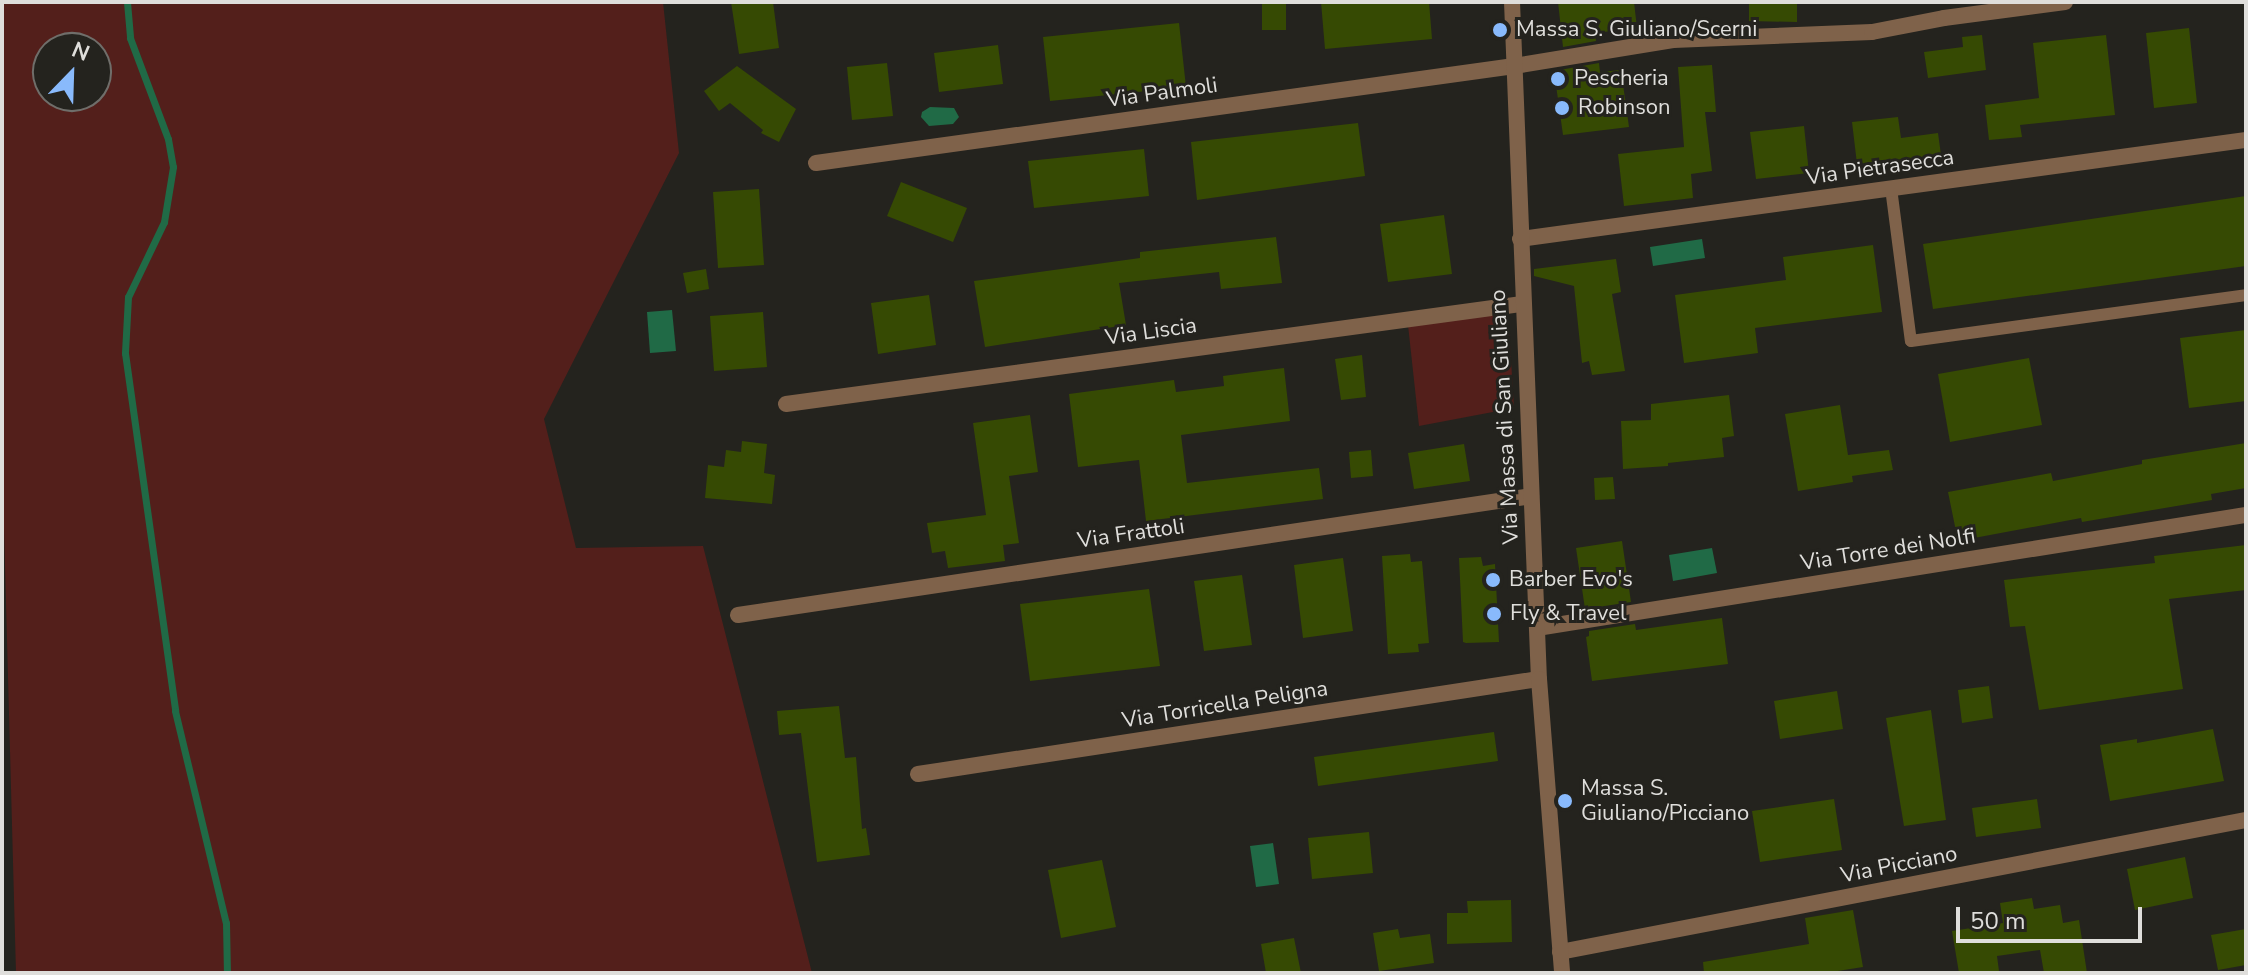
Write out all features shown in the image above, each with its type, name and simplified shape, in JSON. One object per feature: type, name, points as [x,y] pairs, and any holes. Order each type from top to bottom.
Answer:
[{"type":"street","name":"Via Massa di San Giuliano","points":[[1512,2],[1539,679],[1562,973]]},
{"type":"street","name":"Via Palmoli","points":[[816,163],[1514,66],[1685,39],[1890,30],[1944,18],[2065,2]]},
{"type":"street","name":"Via Pietrasecca","points":[[1520,239],[2246,140]]},
{"type":"street","name":"Via Liscia","points":[[786,404],[1522,304]]},
{"type":"street","name":"Via Frattoli","points":[[738,615],[1531,496]]},
{"type":"street","name":"Via Torre dei Nolfi","points":[[1537,628],[2246,515]]},
{"type":"street","name":"Via Torricella Peligna","points":[[918,774],[1539,679]]},
{"type":"street","name":"Via Picciano","points":[[1560,952],[2246,820]]},
{"type":"lane","points":[[1891,188],[1911,341],[2246,295]]},
{"type":"shaded area","points":[[2,2],[663,2],[679,153],[544,419],[576,548],[703,546],[812,973],[16,973],[2,454]]},
{"type":"shaded area","points":[[930,107],[954,108],[959,117],[953,124],[929,126],[921,117],[922,112]]},
{"type":"shaded area","points":[[1702,239],[1705,258],[1653,266],[1650,247]]},
{"type":"shaded area","points":[[672,310],[676,351],[650,353],[647,312]]},
{"type":"shaded area","points":[[1508,313],[1514,408],[1419,426],[1408,325]]},
{"type":"shaded area","points":[[1712,548],[1717,573],[1673,581],[1669,555]]},
{"type":"shaded area","points":[[1273,843],[1279,884],[1256,887],[1250,846]]},
{"type":"building","points":[[731,2],[773,2],[779,48],[739,54]]},
{"type":"building","points":[[1321,2],[1429,2],[1432,39],[1325,49]]},
{"type":"building","points":[[1558,2],[1634,2],[1637,28],[1595,33],[1596,41],[1563,47]]},
{"type":"building","points":[[1749,2],[1797,2],[1797,22],[1749,21]]},
{"type":"building","points":[[1262,3],[1286,4],[1286,30],[1262,30]]},
{"type":"building","points":[[1179,23],[1186,87],[1050,101],[1043,37]]},
{"type":"building","points":[[2189,28],[2197,103],[2154,108],[2146,33]]},
{"type":"building","points":[[1982,35],[1986,70],[1928,78],[1924,52],[1963,47],[1962,37]]},
{"type":"building","points":[[2106,35],[2115,115],[2020,125],[2022,137],[1989,140],[1985,105],[2039,98],[2033,43]]},
{"type":"building","points":[[998,45],[1003,84],[939,92],[934,53]]},
{"type":"building","points":[[887,63],[893,116],[852,120],[847,67]]},
{"type":"building","points":[[1599,63],[1600,72],[1621,70],[1629,127],[1563,135],[1554,71]]},
{"type":"building","points":[[1712,65],[1716,112],[1705,112],[1712,171],[1691,174],[1693,198],[1624,206],[1618,154],[1684,147],[1678,67]]},
{"type":"building","points":[[737,66],[796,109],[779,142],[761,133],[763,130],[730,103],[719,111],[704,91]]},
{"type":"building","points":[[1898,117],[1901,138],[1938,133],[1941,155],[1857,164],[1852,122]]},
{"type":"building","points":[[1358,123],[1365,176],[1197,200],[1191,142]]},
{"type":"building","points":[[1804,126],[1809,173],[1756,179],[1750,132]]},
{"type":"building","points":[[1144,149],[1149,196],[1034,208],[1028,161]]},
{"type":"building","points":[[901,182],[967,208],[953,242],[887,216]]},
{"type":"building","points":[[759,189],[764,265],[718,268],[713,192]]},
{"type":"building","points":[[2246,196],[2246,266],[1933,309],[1923,244]]},
{"type":"building","points":[[1444,215],[1452,274],[1388,282],[1380,224]]},
{"type":"building","points":[[1276,237],[1282,283],[1221,289],[1219,272],[1119,283],[1126,325],[985,347],[974,281],[1140,258],[1140,252]]},
{"type":"building","points":[[1873,245],[1882,312],[1755,328],[1758,353],[1684,363],[1675,295],[1786,280],[1783,257]]},
{"type":"building","points":[[1616,259],[1621,292],[1612,294],[1625,371],[1592,375],[1589,361],[1582,363],[1574,286],[1534,276],[1534,269]]},
{"type":"building","points":[[706,269],[709,289],[687,293],[683,273]]},
{"type":"building","points":[[929,295],[936,345],[878,354],[871,303]]},
{"type":"building","points":[[763,312],[767,367],[714,371],[710,316]]},
{"type":"building","points":[[2246,330],[2246,401],[2189,408],[2180,338]]},
{"type":"building","points":[[1362,355],[1366,397],[1341,400],[1335,359]]},
{"type":"building","points":[[2029,358],[2042,425],[1950,442],[1938,374]]},
{"type":"building","points":[[1284,368],[1290,421],[1181,435],[1187,483],[1319,468],[1323,499],[1146,521],[1139,460],[1078,467],[1069,394],[1174,380],[1176,392],[1224,386],[1223,376]]},
{"type":"building","points":[[1729,395],[1734,436],[1722,438],[1724,457],[1623,469],[1621,421],[1651,420],[1651,404]]},
{"type":"building","points":[[1840,405],[1848,455],[1889,450],[1893,470],[1852,476],[1853,482],[1798,491],[1785,414]]},
{"type":"building","points":[[1030,415],[1038,472],[1009,476],[1019,543],[1003,545],[1005,561],[948,568],[945,551],[932,553],[927,523],[986,515],[973,423]]},
{"type":"building","points":[[742,441],[767,444],[764,473],[775,475],[772,504],[705,498],[708,465],[724,467],[726,450],[741,452]]},
{"type":"building","points":[[2246,443],[2246,488],[2211,494],[2212,500],[2082,522],[2081,518],[1958,541],[1948,492],[2051,473],[2053,481],[2142,464],[2142,460]]},
{"type":"building","points":[[1464,444],[1470,481],[1414,489],[1408,453]]},
{"type":"building","points":[[1371,450],[1373,476],[1351,478],[1349,452]]},
{"type":"building","points":[[1613,477],[1615,499],[1595,500],[1594,478]]},
{"type":"building","points":[[1622,541],[1631,602],[1585,609],[1576,548]]},
{"type":"building","points":[[2246,545],[2246,590],[2169,599],[2183,689],[2039,710],[2025,626],[2010,627],[2004,580],[2155,563],[2154,556]]},
{"type":"building","points":[[1410,554],[1411,562],[1422,561],[1429,643],[1418,644],[1419,652],[1388,654],[1382,556]]},
{"type":"building","points":[[1481,557],[1483,566],[1495,564],[1499,642],[1466,643],[1463,642],[1459,558]]},
{"type":"building","points":[[1343,558],[1353,631],[1303,638],[1294,565]]},
{"type":"building","points":[[1242,575],[1252,645],[1204,651],[1194,581]]},
{"type":"building","points":[[1149,589],[1160,666],[1030,681],[1020,604]]},
{"type":"building","points":[[1722,618],[1728,664],[1592,681],[1586,637],[1589,631],[1635,624],[1636,630]]},
{"type":"building","points":[[1989,686],[1993,718],[1962,723],[1958,690]]},
{"type":"building","points":[[1837,691],[1843,729],[1780,739],[1774,701]]},
{"type":"building","points":[[839,706],[845,758],[856,757],[862,829],[866,828],[870,855],[817,862],[801,733],[779,735],[777,711]]},
{"type":"building","points":[[1931,710],[1946,820],[1904,826],[1886,718]]},
{"type":"building","points":[[2213,729],[2224,781],[2110,801],[2100,745],[2137,739],[2137,743]]},
{"type":"building","points":[[1494,732],[1498,761],[1318,786],[1314,757]]},
{"type":"building","points":[[1834,799],[1842,850],[1760,862],[1752,811]]},
{"type":"building","points":[[2037,799],[2041,828],[1976,837],[1972,808]]},
{"type":"building","points":[[1369,832],[1373,873],[1312,879],[1308,838]]},
{"type":"building","points":[[2185,857],[2193,898],[2135,910],[2127,869]]},
{"type":"building","points":[[1102,860],[1116,927],[1061,938],[1048,870]]},
{"type":"building","points":[[2032,898],[2034,909],[2060,905],[2063,923],[2079,920],[2087,973],[2044,973],[2040,950],[1997,956],[1999,971],[1959,973],[1952,931],[2003,923],[2000,903]]},
{"type":"building","points":[[1511,900],[1512,942],[1447,944],[1447,913],[1468,913],[1467,901]]},
{"type":"building","points":[[1853,910],[1863,967],[1825,973],[1704,973],[1703,962],[1809,944],[1805,918]]},
{"type":"building","points":[[1398,929],[1400,938],[1430,934],[1434,963],[1379,971],[1373,933]]},
{"type":"building","points":[[2246,929],[2246,965],[2218,970],[2211,935]]},
{"type":"building","points":[[1294,938],[1301,973],[1266,973],[1261,944]]},
{"type":"waterway","points":[[127,2],[130,38],[168,139],[173,167],[164,222],[128,297],[125,353],[175,711],[226,923],[227,973]]},
{"type":"place","name":"Massa S. Giuliano/Scerni","points":[[1500,30]]},
{"type":"place","name":"Pescheria","points":[[1558,79]]},
{"type":"place","name":"Robinson","points":[[1562,108]]},
{"type":"place","name":"Barber Evo's","points":[[1493,580]]},
{"type":"place","name":"Fly & Travel","points":[[1494,614]]},
{"type":"place","name":"Massa S. Giuliano/Picciano","points":[[1565,801]]}]
